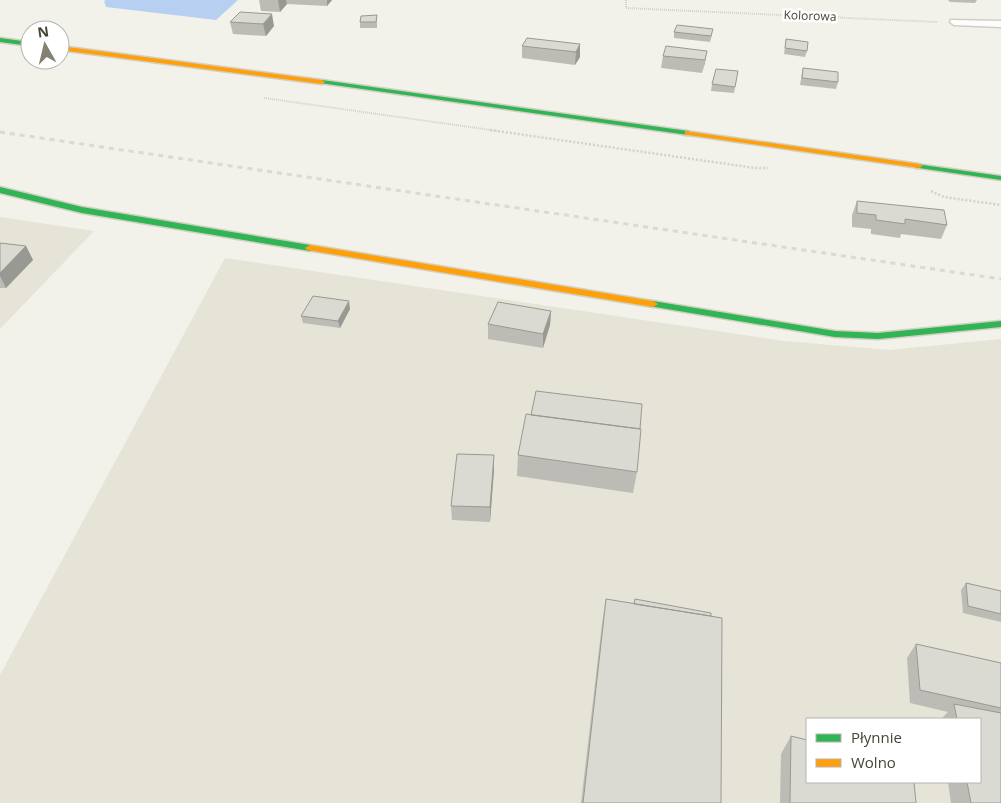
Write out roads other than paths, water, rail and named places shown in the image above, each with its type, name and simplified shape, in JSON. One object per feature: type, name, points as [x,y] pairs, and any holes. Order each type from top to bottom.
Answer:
[{"type":"main road","points":[[0,40],[20,43]]},
{"type":"main road","points":[[70,49],[411,94],[1001,178]]},
{"type":"main road","points":[[0,190],[82,210],[775,326],[878,336],[1001,324]]},
{"type":"lane","points":[[954,22],[1001,24]]},
{"type":"water","points":[[238,0],[216,20],[106,7],[104,1]]},
{"type":"railway","points":[[0,132],[1001,279]]}]
